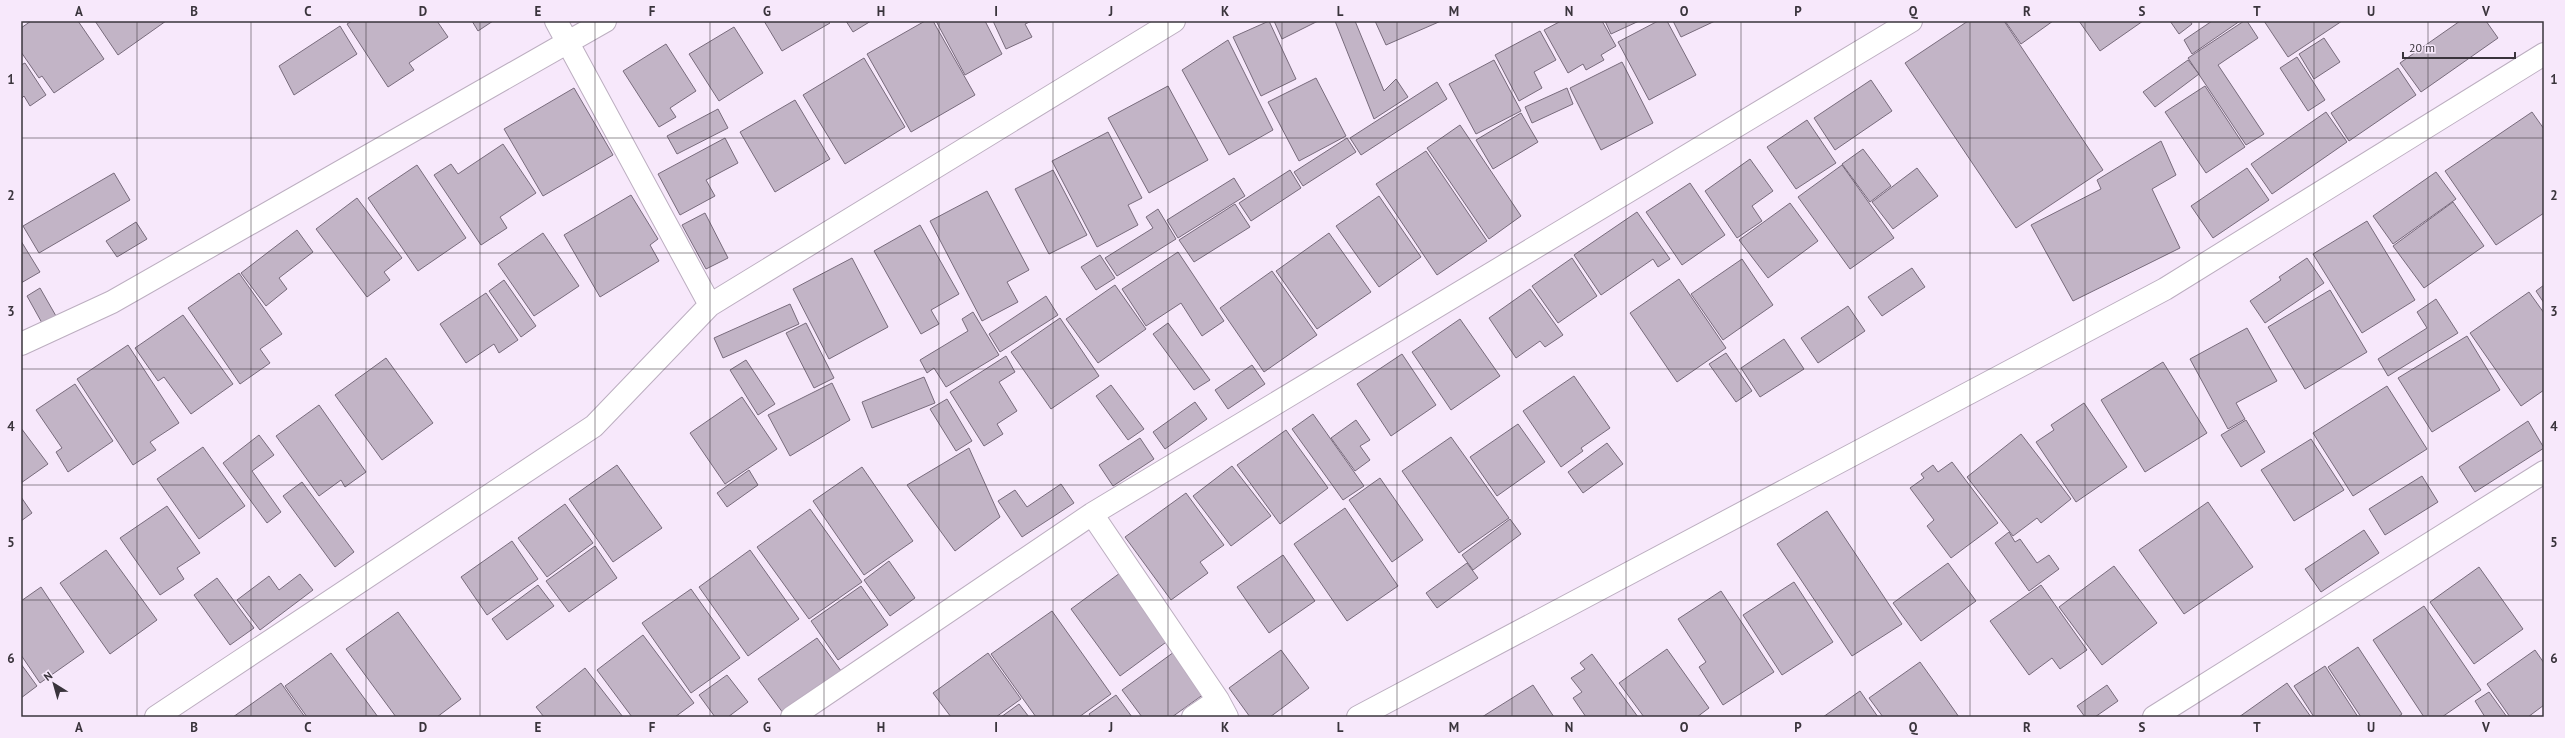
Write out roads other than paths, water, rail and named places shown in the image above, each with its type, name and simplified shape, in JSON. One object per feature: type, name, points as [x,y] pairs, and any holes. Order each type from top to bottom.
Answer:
[{"type":"street","points":[[556,21],[710,305]]},
{"type":"street","points":[[21,344],[112,302],[569,43],[605,21]]},
{"type":"street","points":[[156,717],[594,426],[710,305],[1174,21]]},
{"type":"street","points":[[792,717],[1092,514],[1911,21]]},
{"type":"street","points":[[1358,717],[2165,289],[2544,54]]},
{"type":"street","points":[[2154,717],[2544,472]]},
{"type":"street","points":[[1092,514],[1222,708],[1193,717]]}]
